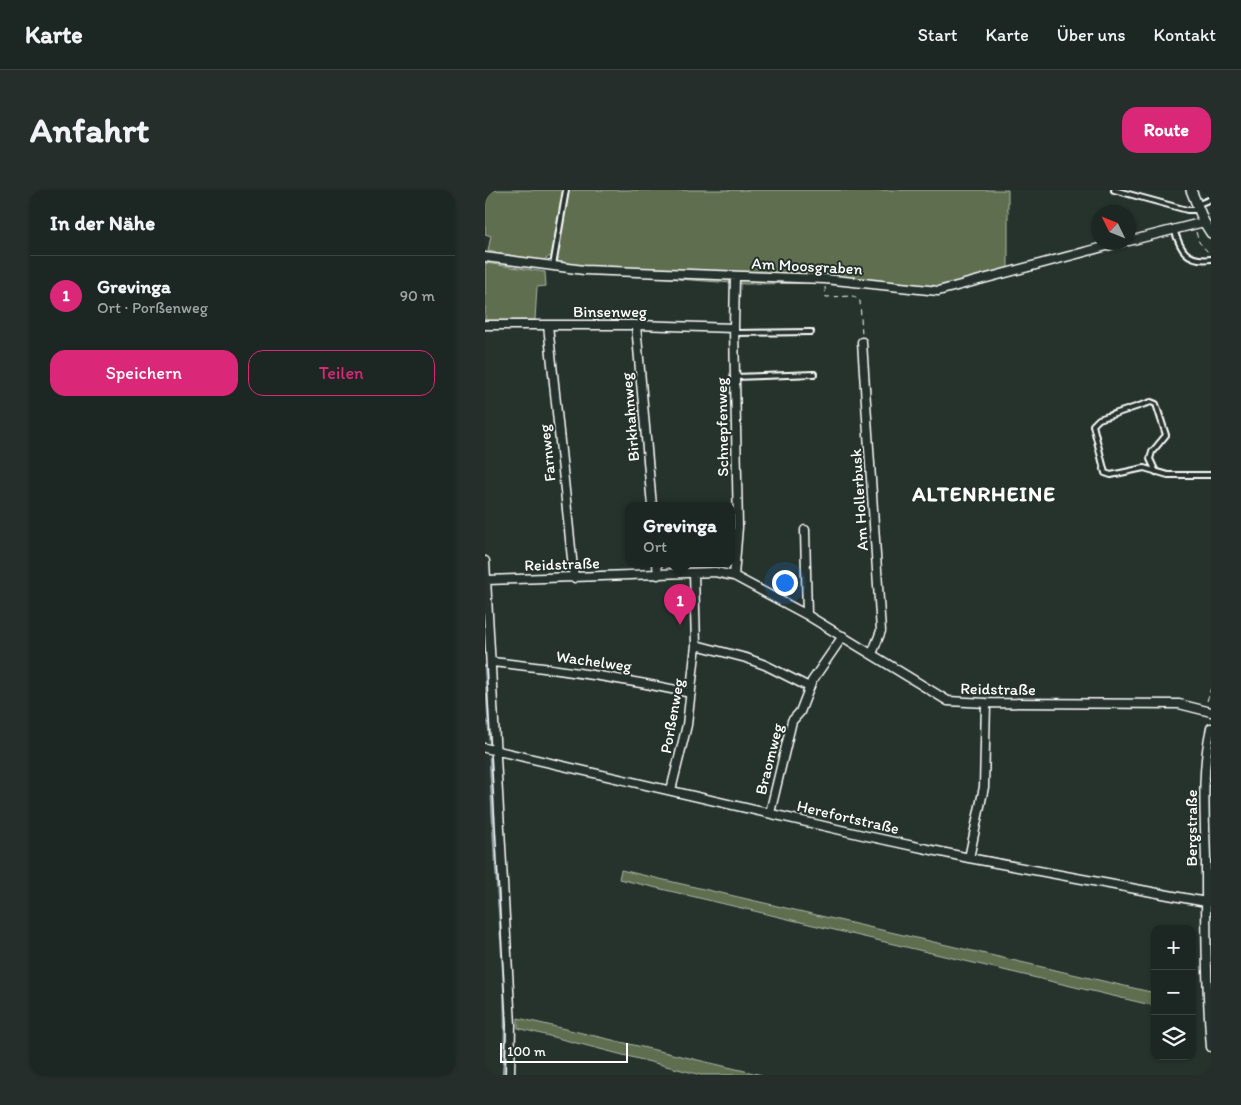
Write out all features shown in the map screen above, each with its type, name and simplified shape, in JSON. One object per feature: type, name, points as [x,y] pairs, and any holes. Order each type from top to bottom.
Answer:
[{"type":"street","points":[[1191,190],[1200,223],[1211,233]]},
{"type":"street","points":[[1136,239],[1200,223]]},
{"type":"street","name":"Am Moosgraben","points":[[485,256],[584,270],[825,279],[938,291],[1092,250]]},
{"type":"street","name":"Schnepfenweg","points":[[735,277],[734,331],[738,527],[735,564]]},
{"type":"street","name":"Binsenweg","points":[[485,325],[636,325],[734,331]]},
{"type":"street","name":"Farnweg","points":[[548,325],[575,578]]},
{"type":"street","name":"Birkhahnweg","points":[[636,325],[652,502]]},
{"type":"street","name":"Am Hollerbusk","points":[[862,342],[881,631],[872,654]]},
{"type":"street","points":[[805,530],[807,615]]},
{"type":"street","points":[[485,561],[511,1025],[510,1075]]},
{"type":"street","points":[[657,567],[658,575]]},
{"type":"street","name":"Schnepfenweg","points":[[734,576],[735,567]]},
{"type":"street","name":"Reidstraße","points":[[487,580],[715,572],[734,576],[807,615],[948,701],[986,703],[1179,704],[1207,711]]},
{"type":"street","name":"Porßenweg","points":[[671,790],[687,725],[696,646],[694,573]]},
{"type":"street","name":"Braomweg","points":[[770,813],[792,721],[800,712],[809,687],[843,636]]},
{"type":"street","points":[[696,646],[745,658],[809,687]]},
{"type":"street","name":"Wachelweg","points":[[492,662],[573,671],[642,682],[691,693]]},
{"type":"street","points":[[969,858],[984,787],[986,703]]},
{"type":"street","name":"Bergstraße","points":[[1211,728],[1205,762],[1208,1007],[1211,1047]]},
{"type":"street","name":"Herefortstraße","points":[[485,748],[969,858],[1206,902]]},
{"type":"lane","points":[[553,266],[566,190]]},
{"type":"lane","points":[[1114,190],[1187,210],[1211,199]]},
{"type":"lane","points":[[1174,229],[1182,251],[1190,256],[1211,258]]},
{"type":"lane","points":[[734,331],[811,332]]},
{"type":"lane","points":[[735,377],[814,374]]},
{"type":"lane","points":[[1156,472],[1150,459],[1166,435],[1156,404],[1151,402],[1099,419],[1093,425],[1105,473],[1111,475],[1144,468],[1156,472],[1168,476],[1211,475]]},
{"type":"path","points":[[1200,223],[1195,232],[1199,242],[1211,258]]},
{"type":"path","points":[[825,279],[826,297],[853,296],[860,302],[862,342]]},
{"type":"path","points":[[1207,711],[1211,688]]},
{"type":"green space","points":[[485,190],[1008,190],[1008,277],[939,295],[822,283],[746,284],[678,279],[553,266],[550,256],[543,261],[488,251],[491,236],[485,234]]},
{"type":"green space","points":[[485,263],[545,272],[546,286],[537,287],[535,320],[485,321]]},
{"type":"green space","points":[[668,567],[701,567],[675,569]]},
{"type":"green space","points":[[621,870],[1151,992],[1151,1005],[619,879]]},
{"type":"green space","points":[[518,1018],[762,1075],[701,1075],[518,1028]]},
{"type":"waterway","points":[[485,666],[490,742]]},
{"type":"waterway","points":[[490,758],[495,861]]},
{"type":"waterway","points":[[496,865],[505,1023],[503,1075]]},
{"type":"place","name":"Grevinga","points":[[680,625]]},
{"type":"district","name":"ALTENRHEINE","points":[[984,493]]}]
